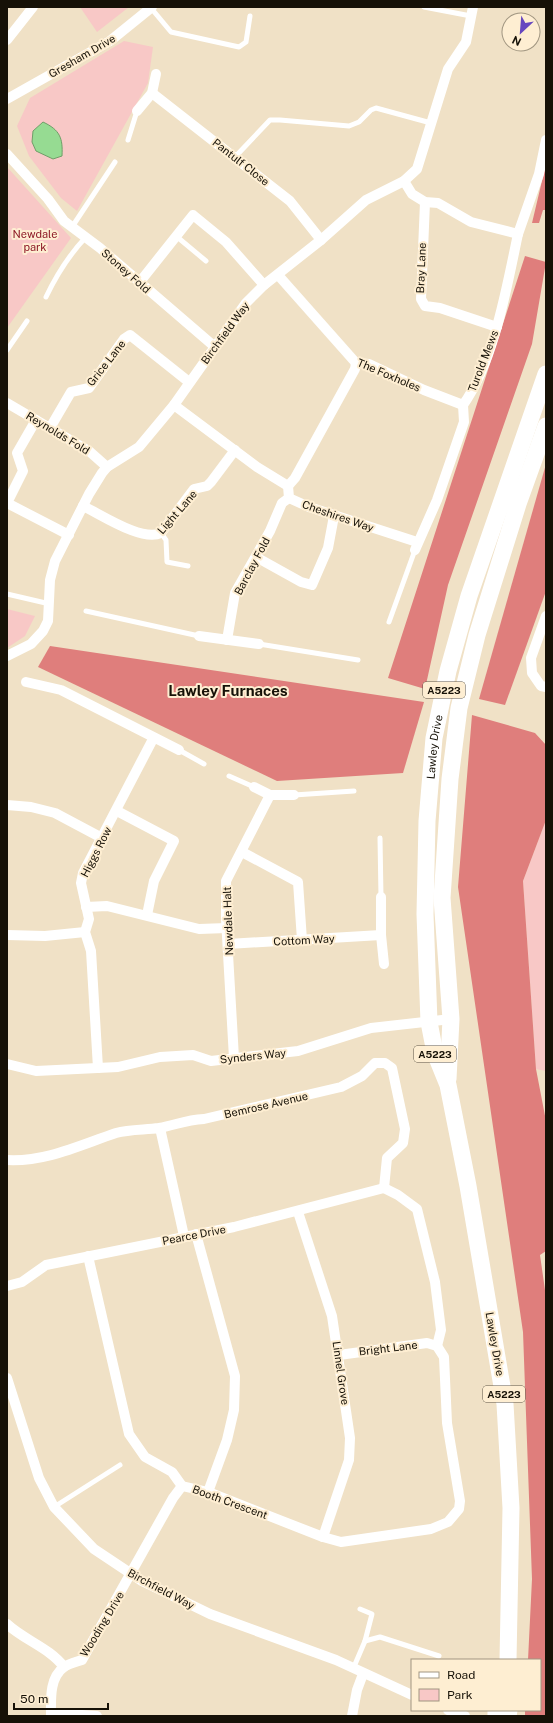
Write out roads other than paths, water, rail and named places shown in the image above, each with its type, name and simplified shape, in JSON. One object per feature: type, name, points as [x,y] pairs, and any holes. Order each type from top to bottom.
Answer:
[{"type":"main road","name":"Lawley Drive","points":[[507,1658],[511,1508],[505,1404],[468,1186],[448,1085],[435,1053],[429,1022],[425,914],[427,821],[434,738],[448,671],[469,596],[546,374]]},
{"type":"main road","name":"Lawley Drive","points":[[448,1085],[451,1019],[442,898],[450,779],[459,708],[477,635],[518,504],[546,426]]},
{"type":"street","points":[[8,36],[33,7]]},
{"type":"street","name":"Gresham Drive","points":[[7,99],[110,41],[152,7]]},
{"type":"street","name":"Birchfield Way","points":[[7,656],[31,644],[43,630],[48,621],[50,580],[55,562],[83,506],[107,467],[139,447],[174,405],[246,303],[264,285],[321,240],[366,200],[404,181],[417,169],[448,69],[466,42],[472,12]]},
{"type":"street","points":[[137,111],[152,93],[156,74]]},
{"type":"street","name":"Pantulf Close","points":[[152,93],[290,201],[321,240]]},
{"type":"street","name":"Turold Mews","points":[[416,546],[437,500],[464,422],[463,405],[472,392],[497,327],[518,234],[538,174],[546,140]]},
{"type":"street","name":"Stoney Fold","points":[[7,154],[48,199],[64,221],[86,237],[215,347]]},
{"type":"street","points":[[404,181],[412,194],[425,202],[438,203],[471,222],[518,234]]},
{"type":"street","name":"Bray Lane","points":[[425,202],[420,299],[424,306],[440,308],[497,327]]},
{"type":"street","points":[[139,283],[193,215],[226,242],[264,285]]},
{"type":"street","name":"The Foxholes","points":[[278,275],[356,363],[368,364],[404,381],[463,405]]},
{"type":"street","name":"Grice Lane","points":[[50,428],[71,392],[89,388],[124,339],[130,335],[189,382]]},
{"type":"street","points":[[174,405],[257,467],[288,486],[295,478],[355,369],[356,363]]},
{"type":"street","name":"Reynolds Fold","points":[[7,403],[89,450],[107,467]]},
{"type":"street","points":[[36,420],[17,453],[23,471],[7,504],[69,535]]},
{"type":"street","name":"Light Lane","points":[[83,506],[137,532],[154,536],[161,533],[194,489],[207,486],[211,482],[235,450]]},
{"type":"street","name":"Cheshires Way","points":[[288,486],[289,498],[308,508],[416,546]]},
{"type":"street","name":"Barclay Fold","points":[[227,640],[235,593],[256,557],[282,503],[289,498]]},
{"type":"street","points":[[256,557],[301,582],[312,585],[328,548],[334,516]]},
{"type":"street","points":[[546,616],[532,658],[532,673],[541,686],[546,687]]},
{"type":"street","points":[[199,636],[259,644]]},
{"type":"street","points":[[26,682],[61,690],[153,739],[179,750]]},
{"type":"street","name":"Higgs Row","points":[[98,1068],[91,951],[85,932],[89,919],[81,883],[83,873],[117,811],[153,739]]},
{"type":"street","points":[[254,787],[270,796],[294,795]]},
{"type":"street","name":"Newdale Halt","points":[[234,1058],[226,881],[270,796]]},
{"type":"street","points":[[7,805],[31,807],[56,813],[102,838]]},
{"type":"street","points":[[117,811],[174,841],[154,882],[147,915]]},
{"type":"street","points":[[242,852],[298,882],[302,940]]},
{"type":"street","points":[[381,897],[381,936],[384,964]]},
{"type":"street","points":[[86,907],[107,906],[199,929],[227,928]]},
{"type":"street","points":[[7,935],[45,936],[85,932]]},
{"type":"street","name":"Cottom Way","points":[[228,944],[381,936]]},
{"type":"street","name":"Synders Way","points":[[7,1064],[36,1071],[118,1067],[160,1057],[193,1055],[211,1060],[234,1058],[298,1051],[371,1028],[451,1019]]},
{"type":"street","name":"Bemrose Avenue","points":[[7,1160],[24,1161],[78,1148],[118,1133],[160,1128],[186,1120],[204,1119],[341,1087],[362,1076],[375,1063],[385,1063],[392,1068],[405,1129],[403,1143],[387,1158],[384,1188]]},
{"type":"street","points":[[160,1128],[184,1236]]},
{"type":"street","points":[[384,1188],[398,1194],[417,1209],[435,1282],[441,1330],[437,1346]]},
{"type":"street","name":"Pearce Drive","points":[[7,1286],[22,1282],[46,1265],[298,1212],[384,1188]]},
{"type":"street","name":"Linnel Grove","points":[[298,1212],[332,1316],[339,1355],[350,1438],[349,1460],[323,1536]]},
{"type":"street","points":[[196,1234],[235,1376],[234,1410],[227,1440],[208,1492]]},
{"type":"street","name":"Booth Crescent","points":[[88,1256],[129,1434],[145,1457],[172,1472],[182,1486],[208,1492],[341,1542],[437,1526],[448,1522],[459,1509],[460,1501],[447,1423],[444,1358],[437,1346]]},
{"type":"street","name":"Bright Lane","points":[[339,1355],[426,1344],[437,1346]]},
{"type":"street","name":"Birchfield Way","points":[[7,1378],[10,1400],[39,1478],[54,1506],[94,1549],[131,1574],[210,1614],[336,1660],[363,1674],[411,1695]]},
{"type":"street","name":"Wooding Drive","points":[[64,1668],[82,1660],[173,1498],[182,1486]]},
{"type":"street","points":[[7,1624],[18,1634],[57,1657],[64,1668],[53,1684],[51,1714],[97,1716]]},
{"type":"street","points":[[352,1716],[357,1690],[363,1674]]},
{"type":"street","points":[[451,1711],[465,1716]]},
{"type":"lane","points":[[152,7],[171,32],[240,47],[246,42],[250,16]]},
{"type":"lane","points":[[424,7],[472,12]]},
{"type":"lane","points":[[235,157],[270,120],[349,126],[359,122],[370,110],[376,108],[431,123]]},
{"type":"lane","points":[[128,140],[137,111]]},
{"type":"lane","points":[[64,221],[73,228],[115,162]]},
{"type":"lane","points":[[176,236],[206,261]]},
{"type":"lane","points":[[46,297],[70,254],[86,237]]},
{"type":"lane","points":[[7,350],[27,321]]},
{"type":"lane","points":[[161,533],[166,540],[167,562],[188,566]]},
{"type":"lane","points":[[389,622],[416,546]]},
{"type":"lane","points":[[7,594],[50,604]]},
{"type":"lane","points":[[86,611],[199,636]]},
{"type":"lane","points":[[259,644],[358,660]]},
{"type":"lane","points":[[179,750],[204,764]]},
{"type":"lane","points":[[229,776],[254,787]]},
{"type":"lane","points":[[294,795],[354,791]]},
{"type":"lane","points":[[380,838],[381,897]]},
{"type":"lane","points":[[54,1506],[120,1465]]},
{"type":"lane","points":[[353,1669],[365,1641],[372,1614],[360,1609]]},
{"type":"lane","points":[[365,1641],[380,1637],[439,1656]]},
{"type":"district","name":"Lawley Furnaces","points":[[228,691]]},
{"type":"park label","name":"Newdale park","points":[[35,240]]}]
